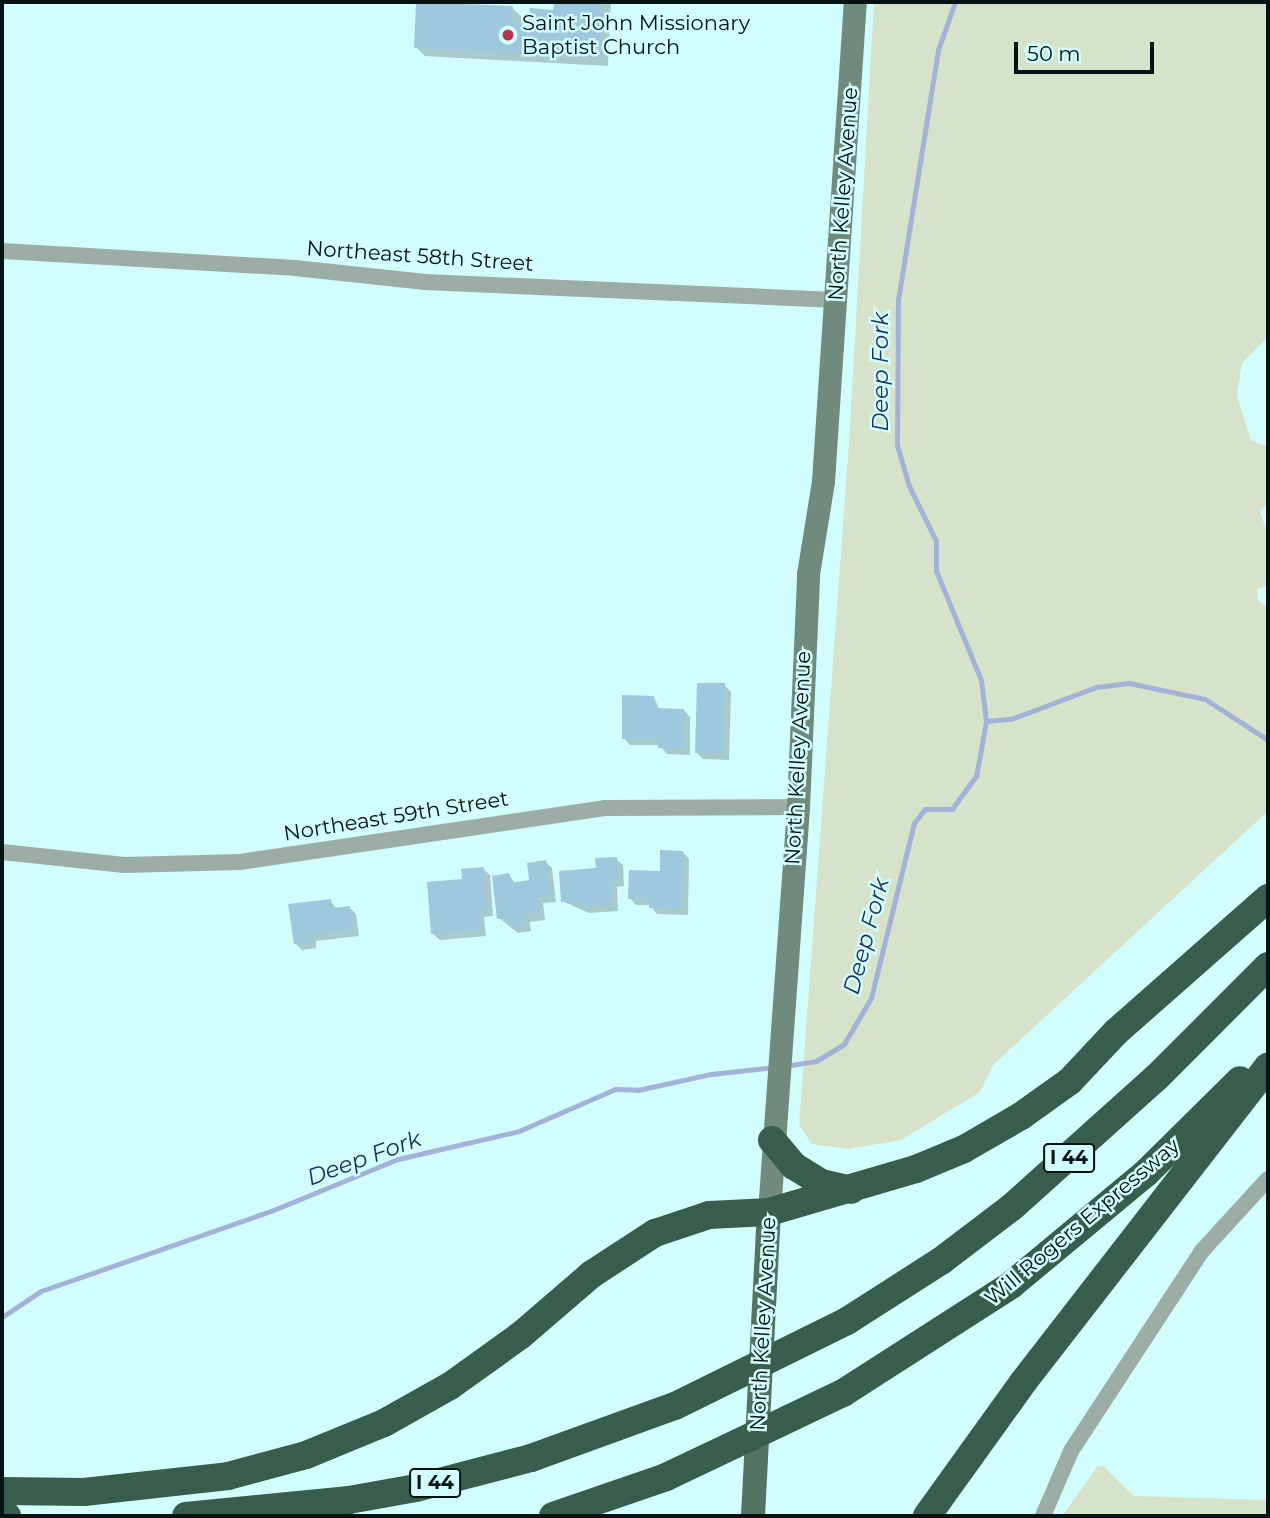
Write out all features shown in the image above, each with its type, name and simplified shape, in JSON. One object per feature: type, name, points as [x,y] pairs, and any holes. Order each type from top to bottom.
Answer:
[{"type":"highway","points":[[2,1491],[84,1492],[162,1486],[228,1476],[306,1455],[384,1423],[450,1386],[521,1335],[592,1274],[655,1233],[709,1215],[769,1212],[850,1190],[964,1149],[1031,1109],[1070,1081],[1116,1032],[1268,898]]},
{"type":"highway","name":"I 44","points":[[186,1516],[349,1500],[416,1488],[531,1458],[675,1406],[847,1321],[1012,1207],[1157,1077],[1268,966]]},
{"type":"highway","name":"Will Rogers Expressway","points":[[553,1516],[666,1477],[843,1393],[958,1323],[1059,1247],[1163,1157],[1268,1051]]},
{"type":"highway","points":[[927,1516],[1024,1381],[1268,1067]]},
{"type":"highway","points":[[772,1140],[794,1166],[821,1183],[850,1190]]},
{"type":"main road","name":"North Kelley Avenue","points":[[753,1516],[769,1212]]},
{"type":"street","name":"North Kelley Avenue","points":[[769,1212],[782,997],[798,807],[808,574],[823,481],[855,2]]},
{"type":"street","name":"Northeast 58th Street","points":[[2,251],[295,268],[425,282],[836,299]]},
{"type":"street","name":"Northeast 59th Street","points":[[2,852],[124,865],[240,862],[606,808],[798,807]]},
{"type":"street","points":[[1044,1516],[1071,1451],[1201,1251],[1268,1179]]},
{"type":"green space","points":[[874,2],[1268,2],[1268,337],[1242,363],[1237,396],[1251,440],[1268,447],[1268,503],[1260,511],[1268,536],[1268,585],[1257,589],[1258,600],[1268,609],[1268,811],[993,1065],[980,1092],[901,1140],[848,1149],[812,1144],[799,1125],[849,444]]},
{"type":"green space","points":[[1103,1466],[1134,1496],[1268,1500],[1268,1516],[1062,1516],[1097,1467]]},
{"type":"building","name":"Saint John Missionary Baptist Church","points":[[416,2],[513,6],[512,22],[529,23],[530,8],[553,10],[554,2],[602,2],[600,58],[414,48]]},
{"type":"building","points":[[697,683],[725,683],[723,754],[695,753]]},
{"type":"building","points":[[622,695],[654,696],[654,708],[684,709],[684,749],[658,748],[658,739],[622,739]]},
{"type":"building","points":[[660,850],[683,851],[682,909],[649,908],[649,899],[628,899],[629,870],[660,871]]},
{"type":"building","points":[[617,857],[618,880],[611,881],[612,905],[581,907],[580,901],[561,902],[559,871],[596,868],[595,858]]},
{"type":"building","points":[[546,860],[551,896],[537,897],[539,913],[524,915],[526,925],[510,927],[509,918],[497,919],[492,876],[509,873],[511,883],[529,880],[527,863]]},
{"type":"building","points":[[484,867],[487,910],[479,911],[480,930],[431,934],[427,882],[462,879],[461,869]]},
{"type":"building","points":[[331,899],[332,908],[350,906],[353,930],[310,935],[311,942],[294,944],[288,904]]},
{"type":"waterway","name":"Deep Fork","points":[[785,1066],[816,1061],[844,1044],[871,998],[914,823],[925,809],[952,809],[976,776],[986,721],[981,680],[936,571],[936,541],[909,486],[897,445],[898,300],[938,50],[955,2]]},
{"type":"waterway","points":[[986,721],[1011,719],[1096,687],[1129,683],[1205,699],[1268,740]]},
{"type":"waterway","name":"Deep Fork","points":[[2,1317],[41,1291],[271,1211],[398,1159],[519,1131],[615,1089],[638,1090],[711,1074],[775,1067]]},
{"type":"place","name":"Saint John Missionary Baptist Church","points":[[508,35]]}]
